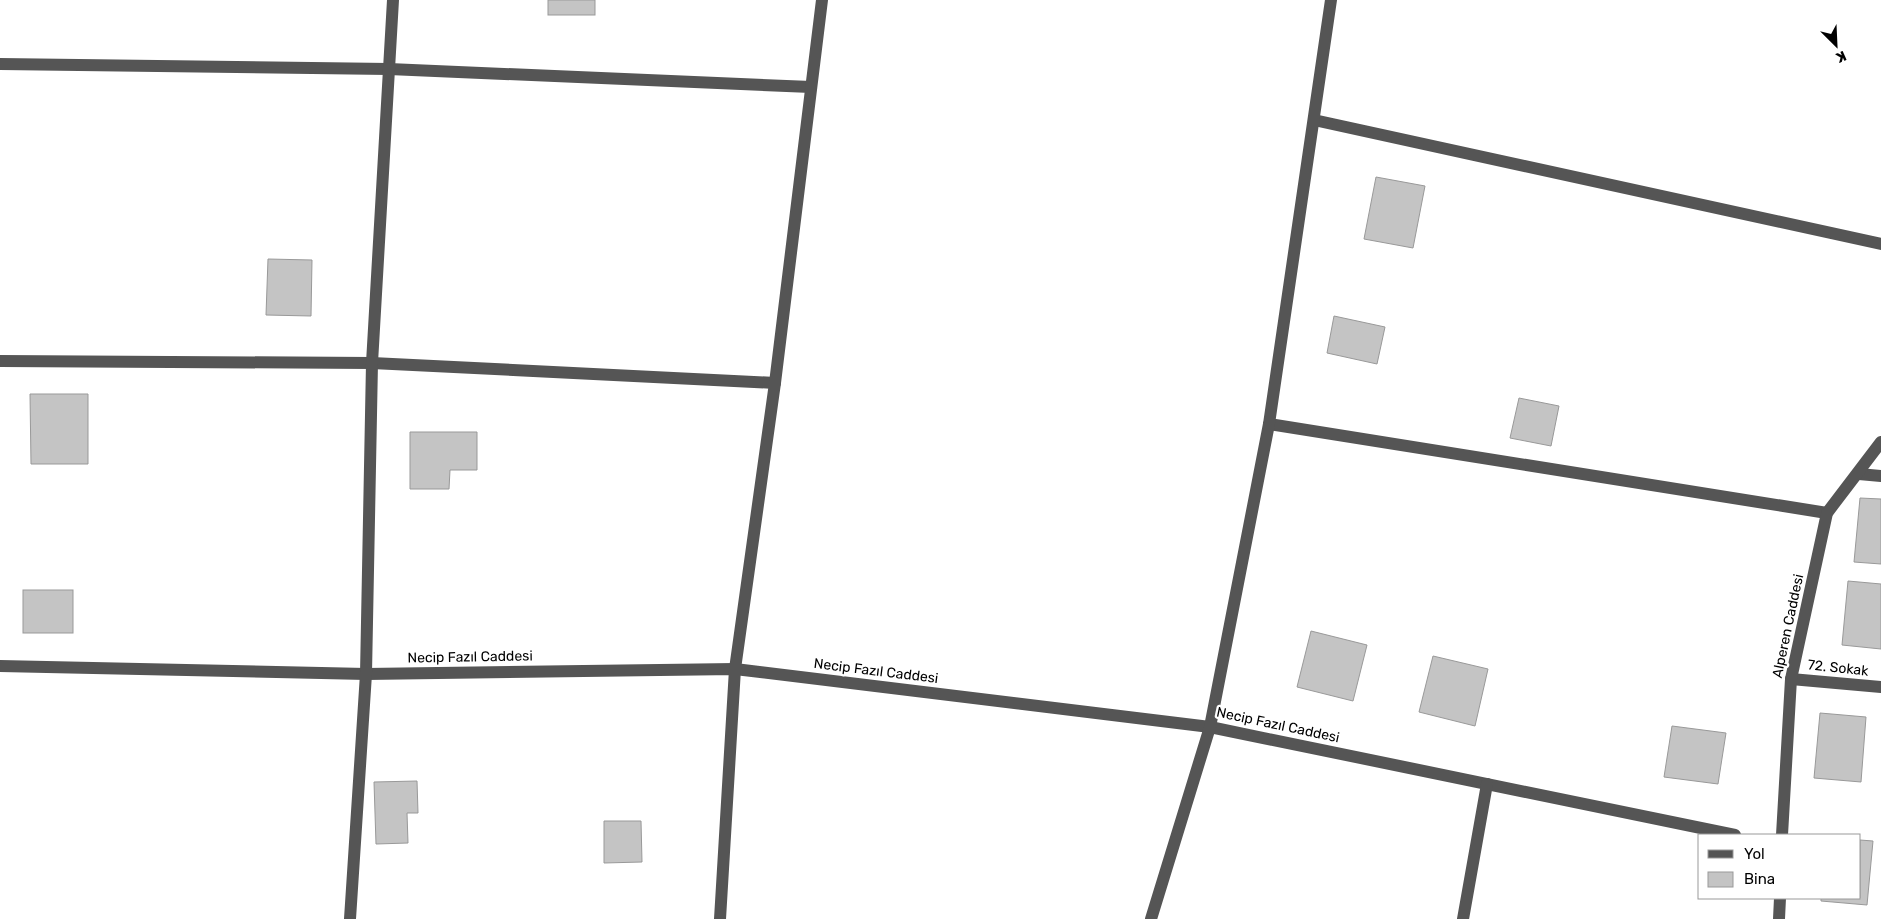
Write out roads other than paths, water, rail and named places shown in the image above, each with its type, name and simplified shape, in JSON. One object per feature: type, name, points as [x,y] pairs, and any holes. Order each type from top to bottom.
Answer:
[{"type":"street","points":[[350,919],[366,674],[372,363],[393,0]]},
{"type":"street","points":[[720,919],[735,669],[775,383],[822,0]]},
{"type":"street","points":[[1151,919],[1210,727],[1269,424],[1331,0]]},
{"type":"street","points":[[0,64],[389,69],[812,87]]},
{"type":"street","points":[[1314,120],[1881,244]]},
{"type":"street","points":[[0,361],[372,363],[775,383]]},
{"type":"street","points":[[1269,424],[1827,513]]},
{"type":"street","name":"Alperen Caddesi","points":[[1782,834],[1791,678],[1827,513],[1859,474],[1881,442]]},
{"type":"street","points":[[1859,474],[1881,476]]},
{"type":"street","name":"Necip Fazıl Caddesi","points":[[0,666],[366,674],[735,669],[1210,727],[1730,834]]},
{"type":"street","name":"72. Sokak","points":[[1791,678],[1881,687]]},
{"type":"street","points":[[1463,919],[1487,784]]},
{"type":"street","points":[[1779,919],[1780,899]]}]
